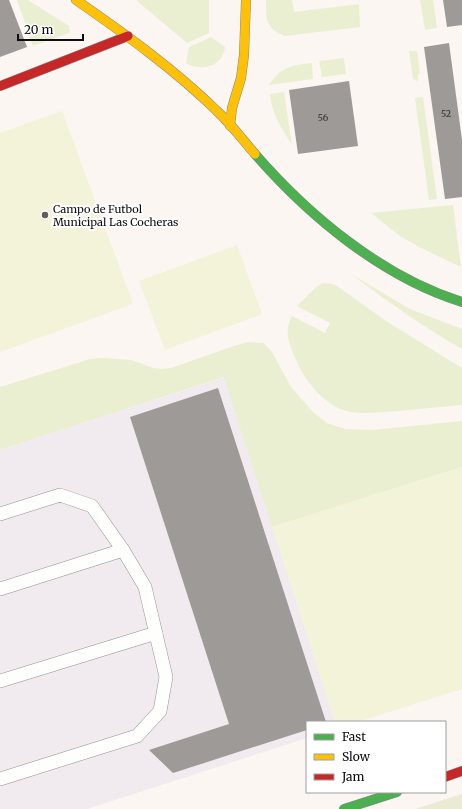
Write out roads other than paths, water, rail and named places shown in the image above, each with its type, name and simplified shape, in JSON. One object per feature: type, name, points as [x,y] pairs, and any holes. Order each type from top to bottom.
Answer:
[{"type":"street","points":[[76,0],[128,36],[211,105],[294,195],[336,233],[367,255],[414,282],[462,302]]},
{"type":"street","points":[[230,126],[232,108],[242,70],[246,0]]},
{"type":"street","points":[[0,86],[128,36]]},
{"type":"street","points":[[446,777],[462,771]]},
{"type":"street","points":[[344,809],[394,793]]},
{"type":"lane","points":[[0,514],[60,495],[92,506],[123,550],[145,587],[166,677],[160,711],[137,736],[0,779]]},
{"type":"lane","points":[[0,590],[123,550]]},
{"type":"lane","points":[[0,681],[156,633]]},
{"type":"place","name":"Campo de Futbol Municipal Las Cocheras","points":[[45,215]]}]
